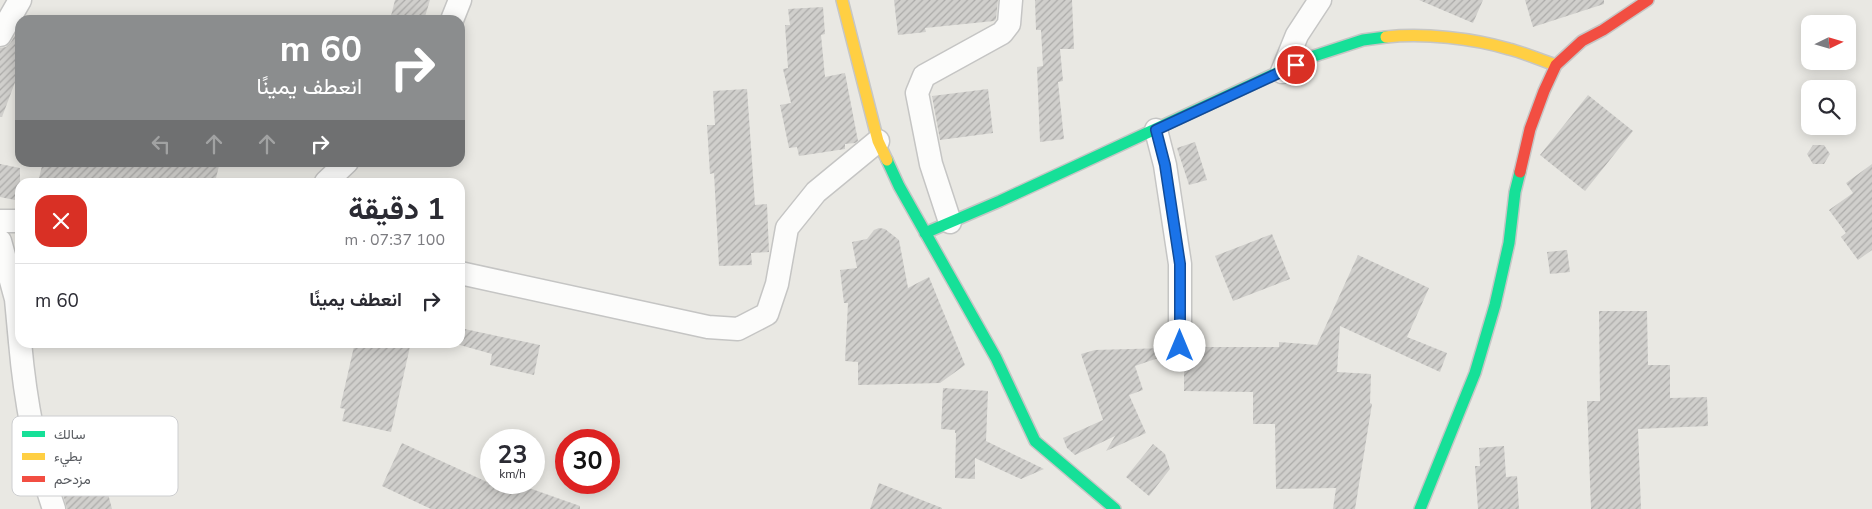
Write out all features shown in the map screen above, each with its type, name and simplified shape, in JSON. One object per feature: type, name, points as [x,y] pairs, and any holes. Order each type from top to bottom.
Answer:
[{"type":"street","points":[[0,35],[20,0]]},
{"type":"street","points":[[454,15],[460,0]]},
{"type":"street","points":[[842,0],[878,141],[899,186],[996,358],[1035,440],[1115,509]]},
{"type":"street","points":[[950,222],[931,164],[917,93],[924,76],[1002,33],[1009,24],[1011,0]]},
{"type":"street","points":[[1282,72],[1297,35],[1320,0]]},
{"type":"street","points":[[1420,509],[1475,373],[1495,305],[1509,244],[1515,192],[1530,129],[1544,91],[1556,65],[1582,42],[1648,0]]},
{"type":"street","points":[[925,233],[1156,130],[1311,57],[1363,40],[1409,35],[1464,40],[1507,48],[1556,65]]},
{"type":"street","points":[[1156,130],[1165,165],[1180,264],[1180,346]]},
{"type":"street","points":[[465,274],[708,327],[738,329],[767,314],[777,284],[787,228],[816,192],[878,141]]},
{"type":"street","points":[[330,178],[342,167]]},
{"type":"street","points":[[0,221],[15,221]]},
{"type":"street","points":[[0,241],[15,295]]},
{"type":"street","points":[[20,348],[24,391],[30,416]]},
{"type":"street","points":[[50,496],[54,509]]},
{"type":"building","points":[[395,0],[430,0],[426,15],[391,15]]},
{"type":"building","points":[[894,0],[998,0],[996,19],[994,21],[925,28],[926,32],[898,35]]},
{"type":"building","points":[[1035,0],[1072,0],[1074,49],[1060,49],[1063,81],[1058,82],[1064,139],[1040,142],[1037,67],[1043,66],[1041,30],[1036,30]]},
{"type":"building","points":[[1419,0],[1483,0],[1473,23]]},
{"type":"building","points":[[1525,0],[1604,0],[1604,4],[1533,27]]},
{"type":"building","points":[[823,7],[825,34],[821,35],[825,77],[845,73],[858,141],[845,144],[845,149],[799,156],[797,147],[789,148],[780,105],[791,103],[783,69],[788,68],[785,25],[790,25],[788,9]]},
{"type":"building","points":[[15,35],[15,82],[2,117],[0,117],[0,48],[6,47]]},
{"type":"building","points":[[747,89],[755,205],[767,204],[769,252],[751,253],[752,265],[719,266],[714,173],[710,174],[707,125],[715,125],[713,91]]},
{"type":"building","points":[[988,89],[993,133],[940,140],[932,96]]},
{"type":"building","points":[[1588,95],[1633,131],[1585,191],[1540,155]]},
{"type":"building","points":[[1195,142],[1207,180],[1189,185],[1177,148]]},
{"type":"building","points":[[1813,145],[1824,145],[1830,154],[1824,164],[1813,164],[1807,154]]},
{"type":"building","points":[[0,164],[20,168],[20,178],[15,178],[15,200],[0,197]]},
{"type":"building","points":[[1872,164],[1872,250],[1858,260],[1841,237],[1846,233],[1829,210],[1853,193],[1846,183]]},
{"type":"building","points":[[42,167],[219,167],[216,178],[39,178]]},
{"type":"building","points":[[879,228],[885,229],[899,240],[908,288],[929,277],[965,365],[940,383],[858,385],[858,362],[845,361],[848,303],[844,303],[840,270],[857,268],[852,242],[867,239],[874,230]]},
{"type":"building","points":[[1272,234],[1290,279],[1233,301],[1215,256]]},
{"type":"building","points":[[1567,250],[1570,272],[1550,274],[1547,252]]},
{"type":"building","points":[[1358,255],[1429,288],[1407,337],[1447,353],[1440,372],[1340,326],[1337,372],[1371,374],[1370,403],[1372,404],[1355,509],[1333,509],[1336,488],[1276,489],[1275,424],[1253,424],[1253,392],[1184,391],[1184,358],[1191,353],[1193,347],[1279,347],[1279,342],[1317,345]]},
{"type":"building","points":[[1599,311],[1647,311],[1648,365],[1670,365],[1670,398],[1707,397],[1708,426],[1638,429],[1641,509],[1591,509],[1587,401],[1600,401]]},
{"type":"building","points":[[465,329],[540,345],[534,375],[490,365],[492,354],[465,346]]},
{"type":"building","points":[[354,348],[410,348],[391,432],[342,421],[345,409],[340,408]]},
{"type":"building","points":[[1167,348],[1170,354],[1135,366],[1143,390],[1129,395],[1146,433],[1106,451],[1115,436],[1075,455],[1067,448],[1063,438],[1103,420],[1081,354],[1095,350]]},
{"type":"building","points":[[943,388],[988,391],[986,441],[1044,469],[1021,479],[975,458],[975,479],[955,478],[956,433],[955,430],[941,429]]},
{"type":"building","points":[[402,443],[480,479],[480,494],[545,494],[580,506],[580,509],[431,509],[382,486]]},
{"type":"building","points":[[1153,444],[1165,454],[1170,469],[1149,496],[1126,477]]},
{"type":"building","points":[[1504,446],[1506,477],[1517,476],[1519,509],[1478,509],[1475,466],[1480,466],[1479,448]]},
{"type":"building","points":[[879,483],[942,508],[942,509],[870,509]]},
{"type":"building","points":[[64,496],[109,496],[112,509],[67,509]]},
{"type":"traffic: fast","points":[[925,233],[1000,201],[1311,57],[1363,40],[1386,37]]},
{"type":"traffic: fast","points":[[887,160],[899,186],[996,358],[1035,441],[1115,509]]},
{"type":"traffic: fast","points":[[1420,509],[1475,373],[1495,305],[1509,243],[1515,192],[1520,172]]},
{"type":"traffic: slow","points":[[842,0],[878,141],[887,160]]},
{"type":"traffic: slow","points":[[1386,37],[1432,36],[1464,39],[1495,45],[1556,65]]},
{"type":"traffic: jam","points":[[1520,172],[1530,129],[1556,65],[1582,41],[1603,30],[1648,0]]},
{"type":"route","points":[[1180,346],[1180,264],[1165,165],[1156,130],[1247,86],[1296,65]]}]
